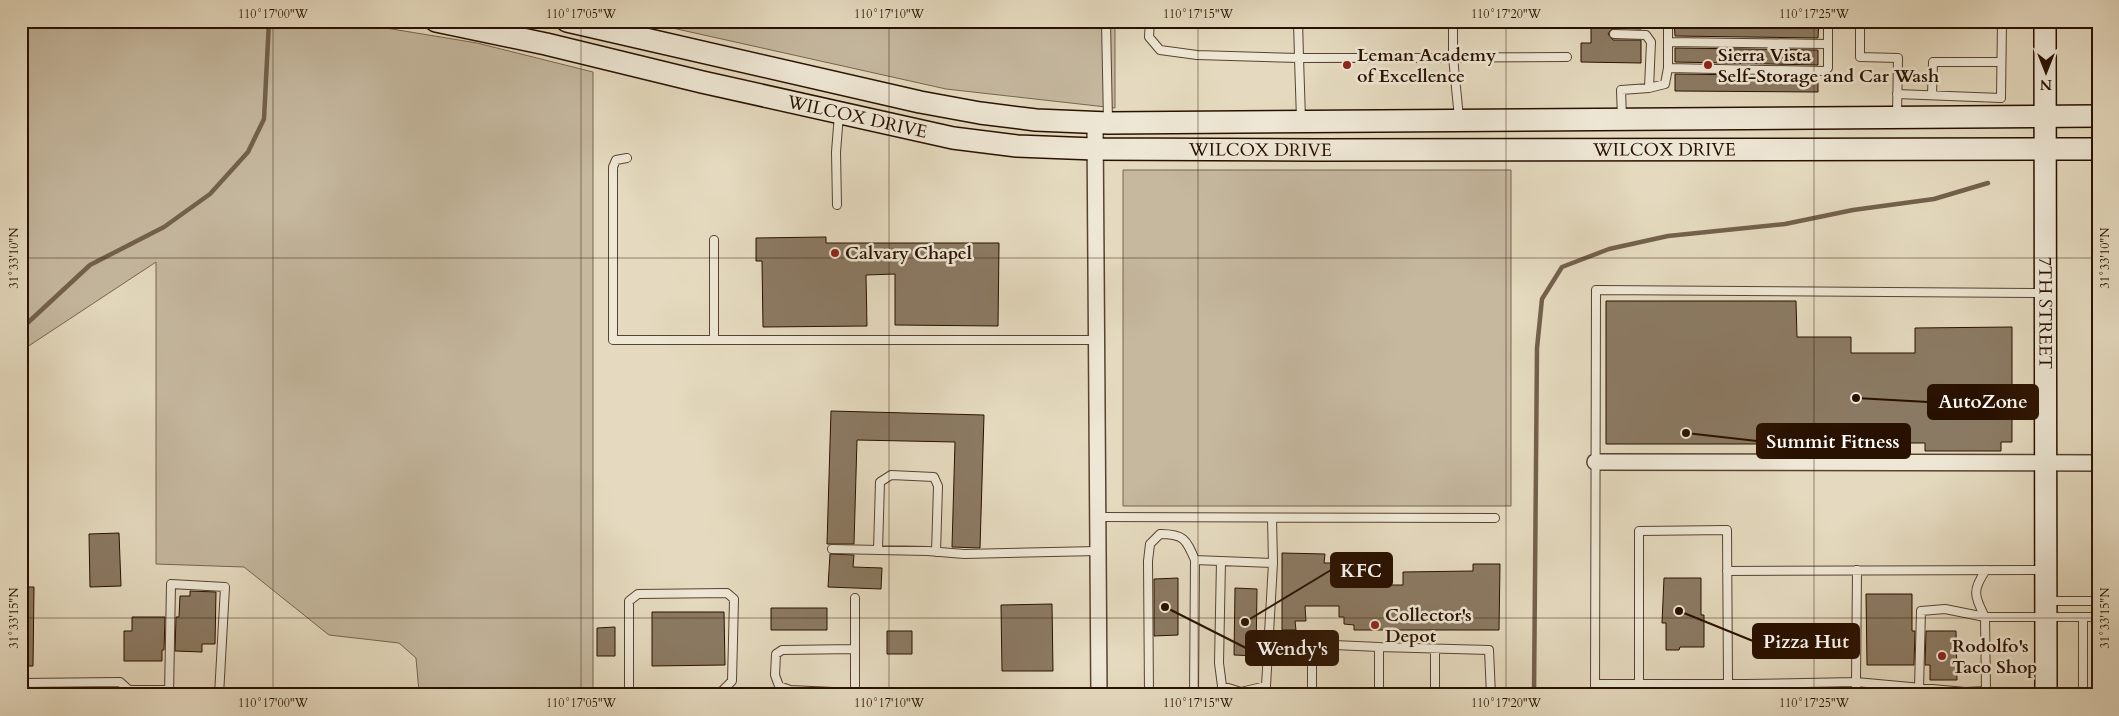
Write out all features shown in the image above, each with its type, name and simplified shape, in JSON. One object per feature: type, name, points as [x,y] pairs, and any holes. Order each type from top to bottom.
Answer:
[{"type":"street","name":"WILCOX DRIVE","points":[[436,21],[546,44],[702,82],[953,138],[1017,146],[1095,149],[2098,148]]},
{"type":"street","name":"WILCOX DRIVE","points":[[567,21],[920,102],[1036,120],[1102,122],[2098,116]]},
{"type":"street","name":"7TH STREET","points":[[2045,21],[2046,695]]},
{"type":"street","points":[[1099,695],[1095,149],[1102,122]]},
{"type":"street","points":[[1595,462],[2098,463]]},
{"type":"lane","points":[[1102,122],[1106,21]]},
{"type":"lane","points":[[1150,21],[1149,37],[1160,50],[1197,55],[1299,58],[1567,57]]},
{"type":"lane","points":[[1298,21],[1301,121]]},
{"type":"lane","points":[[1454,21],[1453,57],[1459,120]]},
{"type":"lane","points":[[1622,119],[1621,90],[1649,88],[1665,84],[1668,68],[1668,21]]},
{"type":"lane","points":[[1668,68],[1825,71],[1828,68],[1828,21]]},
{"type":"lane","points":[[1860,21],[1860,57],[1898,58],[1897,116]]},
{"type":"lane","points":[[1898,94],[2001,98],[2002,21]]},
{"type":"lane","points":[[1614,34],[1646,35],[1652,42],[1649,88]]},
{"type":"lane","points":[[1668,42],[1828,44]]},
{"type":"lane","points":[[1932,95],[1933,62],[2001,62]]},
{"type":"lane","points":[[837,204],[836,152],[839,112]]},
{"type":"lane","points":[[627,158],[616,160],[613,167],[613,340],[1096,340]]},
{"type":"lane","points":[[714,240],[714,340]]},
{"type":"lane","points":[[1596,695],[1596,290],[2046,293]]},
{"type":"lane","points":[[878,550],[880,482],[891,475],[934,477],[938,486],[936,552]]},
{"type":"lane","points":[[1098,517],[1495,518]]},
{"type":"lane","points":[[1168,517],[1168,534]]},
{"type":"lane","points":[[1221,561],[1219,663],[1222,686],[1241,693],[1266,686],[1274,563],[1272,518]]},
{"type":"lane","points":[[1639,684],[1639,531],[1727,530],[1728,684]]},
{"type":"lane","points":[[1149,695],[1148,561],[1150,544],[1160,534],[1177,534],[1189,544],[1195,560],[1194,695]]},
{"type":"lane","points":[[832,549],[964,554],[1098,551]]},
{"type":"lane","points":[[1195,560],[1274,563]]},
{"type":"lane","points":[[1856,695],[1857,570]]},
{"type":"lane","points":[[1595,684],[1856,682],[1965,693],[1986,691],[1985,617],[1976,601],[1976,585],[1986,570]]},
{"type":"lane","points":[[1727,571],[2046,570]]},
{"type":"lane","points":[[21,683],[120,682],[130,692],[169,693],[171,584],[225,587],[219,695]]},
{"type":"lane","points":[[630,695],[629,601],[638,594],[727,593],[734,599],[732,681],[718,694],[640,695]]},
{"type":"lane","points":[[855,598],[855,649],[855,694],[790,690],[779,686],[775,674],[776,654],[782,650],[855,649]]},
{"type":"lane","points":[[1919,688],[1921,611],[1945,609],[1985,617],[2094,601],[2090,618],[2083,695]]},
{"type":"lane","points":[[2046,609],[2090,618]]},
{"type":"lane","points":[[1312,695],[1312,644],[1489,650],[1491,695]]},
{"type":"lane","points":[[1379,647],[1379,695]]},
{"type":"lane","points":[[1435,649],[1435,695]]},
{"type":"lane","points":[[1746,684],[1746,695]]},
{"type":"lane","points":[[2096,695],[2098,689]]},
{"type":"shaded area","points":[[21,21],[332,21],[477,43],[593,72],[593,695],[472,695],[419,692],[416,658],[399,643],[329,635],[244,567],[156,564],[156,262],[21,351]]},
{"type":"shaded area","points":[[641,21],[1115,21],[1115,108],[946,89]]},
{"type":"shaded area","points":[[1123,170],[1511,170],[1511,506],[1123,506]]},
{"type":"building","points":[[1591,21],[1642,21],[1641,29],[1614,28],[1608,34],[1613,40],[1641,40],[1641,63],[1581,62],[1581,43],[1591,43]]},
{"type":"building","points":[[1674,21],[1819,21],[1818,38],[1675,36]]},
{"type":"building","points":[[1675,48],[1818,50],[1818,65],[1675,62]]},
{"type":"building","points":[[1675,74],[1818,76],[1818,92],[1675,91]]},
{"type":"building","points":[[826,237],[826,243],[999,243],[998,326],[895,325],[895,274],[866,275],[867,326],[763,327],[762,261],[756,261],[756,238]]},
{"type":"building","points":[[1606,301],[1796,301],[1797,337],[1851,337],[1851,353],[1915,353],[1915,328],[2012,327],[2012,442],[2001,442],[2001,451],[1925,451],[1925,443],[1884,443],[1884,448],[1797,448],[1797,444],[1606,444]]},
{"type":"building","points":[[831,411],[984,415],[980,548],[952,547],[955,442],[857,440],[854,544],[827,544]]},
{"type":"building","points":[[119,533],[121,586],[90,587],[89,534]]},
{"type":"building","points":[[1282,553],[1325,554],[1324,563],[1353,563],[1353,585],[1403,585],[1403,572],[1473,571],[1473,564],[1500,564],[1499,630],[1354,630],[1354,625],[1344,624],[1344,617],[1339,617],[1339,606],[1305,606],[1306,621],[1295,621],[1296,630],[1282,630]]},
{"type":"building","points":[[830,554],[854,555],[853,567],[882,568],[881,589],[828,587]]},
{"type":"building","points":[[1178,578],[1178,635],[1154,636],[1154,579]]},
{"type":"building","points":[[1664,578],[1701,578],[1701,615],[1704,615],[1704,647],[1680,647],[1679,650],[1666,650],[1666,623],[1662,623]]},
{"type":"building","points":[[21,587],[34,587],[33,666],[21,666]]},
{"type":"building","points":[[1235,588],[1257,589],[1256,656],[1234,655]]},
{"type":"building","points":[[190,591],[216,592],[215,644],[202,644],[202,652],[175,651],[176,617],[179,617],[180,596],[190,596]]},
{"type":"building","points":[[1866,594],[1912,594],[1912,631],[1915,631],[1914,665],[1867,665]]},
{"type":"building","points":[[1052,604],[1053,671],[1002,671],[1001,605]]},
{"type":"building","points":[[771,608],[827,608],[827,630],[771,630]]},
{"type":"building","points":[[652,612],[724,612],[725,665],[652,666]]},
{"type":"building","points":[[132,617],[165,617],[162,661],[124,661],[124,631],[132,631]]},
{"type":"building","points":[[615,627],[615,656],[597,656],[597,628]]},
{"type":"building","points":[[887,631],[912,631],[912,654],[887,654]]},
{"type":"building","name":"Rodolfo's Taco Shop","points":[[1926,631],[1956,631],[1957,680],[1930,680],[1930,665],[1925,665]]},
{"type":"waterway","points":[[21,329],[90,265],[164,227],[210,194],[248,152],[264,119],[269,21]]},
{"type":"waterway","points":[[1534,695],[1537,348],[1542,299],[1562,267],[1609,249],[1668,236],[1785,224],[1853,210],[1934,199],[1988,183]]},
{"type":"place","name":"Leman Academy of Excellence","points":[[1347,65]]},
{"type":"place","name":"Sierra Vista Self-Storage and Car Wash","points":[[1708,65]]},
{"type":"place","name":"Calvary Chapel","points":[[835,253]]},
{"type":"place","name":"AutoZone","points":[[1856,398]]},
{"type":"place","name":"Summit Fitness","points":[[1686,433]]},
{"type":"place","name":"Wendy's","points":[[1165,607]]},
{"type":"place","name":"Pizza Hut","points":[[1679,611]]},
{"type":"place","name":"KFC","points":[[1245,622]]},
{"type":"place","name":"Collector's Depot","points":[[1375,625]]},
{"type":"place","name":"Rodolfo's Taco Shop","points":[[1942,656]]}]
